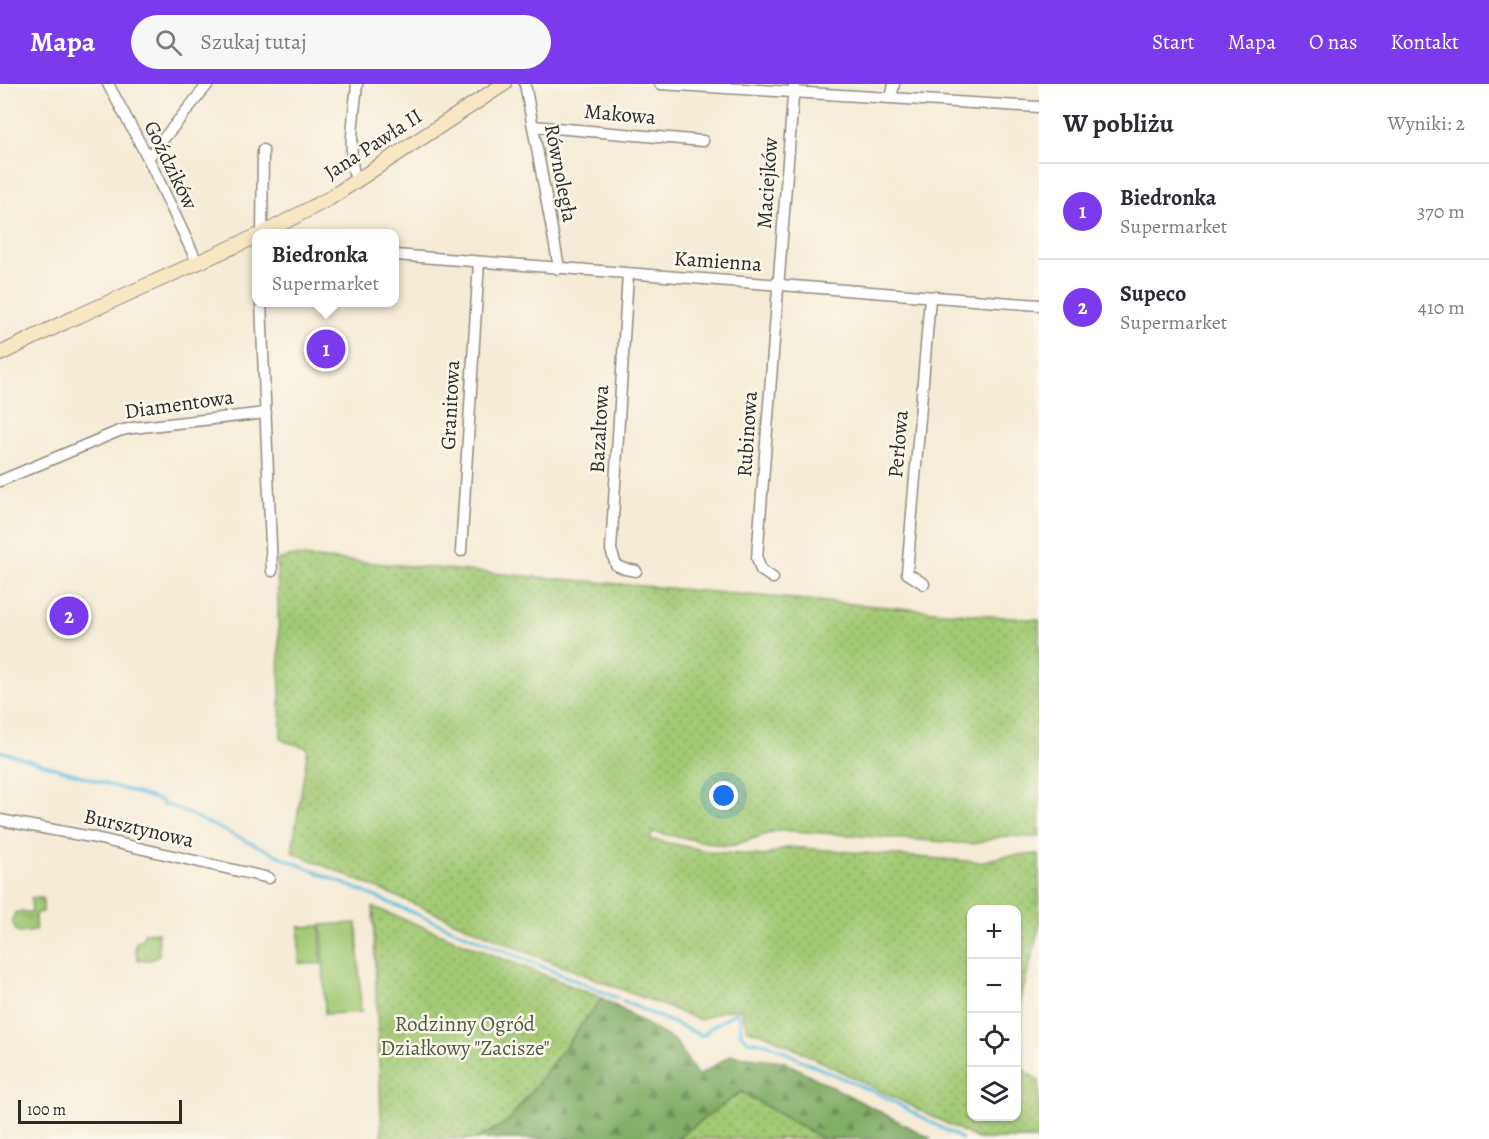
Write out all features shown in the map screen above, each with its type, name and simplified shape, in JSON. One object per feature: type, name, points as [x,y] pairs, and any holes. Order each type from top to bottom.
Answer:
[{"type":"street","name":"Goździków","points":[[108,84],[148,158],[198,264]]},
{"type":"street","points":[[148,158],[208,84]]},
{"type":"street","points":[[357,84],[351,159],[352,174],[357,180]]},
{"type":"street","name":"Jana Pawła II","points":[[271,229],[330,198],[504,84]]},
{"type":"street","name":"Równoległa","points":[[525,84],[558,269]]},
{"type":"street","points":[[660,84],[794,88],[891,98],[1039,108]]},
{"type":"street","points":[[891,98],[894,84]]},
{"type":"street","name":"Maciejków","points":[[779,285],[794,88]]},
{"type":"street","name":"Makowa","points":[[533,126],[703,141]]},
{"type":"street","points":[[262,229],[263,150]]},
{"type":"street","points":[[0,354],[65,322],[252,238]]},
{"type":"street","name":"Kamienna","points":[[399,255],[1039,305]]},
{"type":"street","name":"Granitowa","points":[[461,550],[479,262]]},
{"type":"street","name":"Bazaltowa","points":[[628,274],[611,550],[616,565],[636,570]]},
{"type":"street","name":"Rubinowa","points":[[773,578],[761,570],[757,558],[779,285]]},
{"type":"street","name":"Perłowa","points":[[924,584],[907,573],[930,298]]},
{"type":"street","points":[[261,307],[272,571]]},
{"type":"street","name":"Diamentowa","points":[[0,482],[99,438],[132,428],[266,413]]},
{"type":"street","name":"Bursztynowa","points":[[0,820],[91,837],[269,878]]},
{"type":"green space","points":[[293,556],[1039,620],[1039,837],[1003,836],[974,844],[779,830],[726,846],[653,832],[650,839],[712,852],[765,856],[788,847],[980,862],[1004,856],[1039,854],[1039,928],[1021,999],[1021,905],[967,905],[967,1121],[1021,1121],[1021,1068],[1039,1081],[1039,1139],[978,1139],[765,1034],[748,1030],[741,1009],[721,1011],[700,1020],[534,955],[292,852],[308,748],[284,741],[281,737],[277,560]]},
{"type":"green space","points":[[31,898],[43,898],[43,912],[36,913],[35,931],[19,933],[12,920],[15,913],[23,911],[32,913]]},
{"type":"green space","name":"Rodzinny Ogród Działkowy \"Zacisze\"","points":[[373,907],[602,998],[508,1122],[476,1139],[382,1139]]},
{"type":"green space","points":[[357,923],[361,1012],[325,1014],[322,925]]},
{"type":"green space","points":[[320,926],[321,964],[299,963],[299,927]]},
{"type":"green space","points":[[158,932],[159,955],[151,960],[138,960],[135,947],[137,941],[142,940],[144,933]]},
{"type":"green space","points":[[602,998],[675,1041],[698,1076],[731,1055],[783,1061],[932,1139],[823,1139],[741,1092],[676,1139],[476,1139],[508,1122]]},
{"type":"green space","points":[[741,1092],[823,1139],[676,1139]]},
{"type":"waterway","points":[[0,751],[162,801],[163,806],[167,804],[290,861],[617,998]]},
{"type":"waterway","points":[[623,1001],[701,1035],[736,1012],[740,1016],[741,1034],[748,1041],[767,1043],[881,1095],[962,1139]]},
{"type":"place","name":"Biedronka","points":[[326,349]]},
{"type":"place","name":"Supeco","points":[[69,616]]}]
